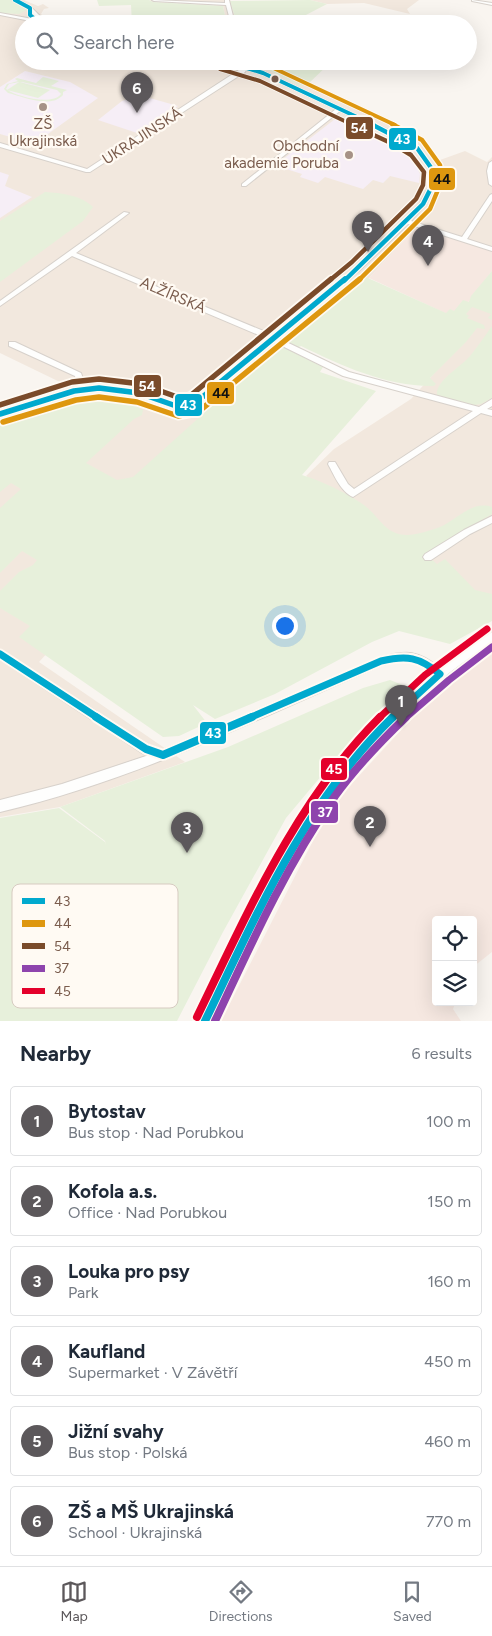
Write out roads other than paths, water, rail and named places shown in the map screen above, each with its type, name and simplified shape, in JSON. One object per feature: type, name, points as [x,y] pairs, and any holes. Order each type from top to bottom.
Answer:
[{"type":"street","points":[[15,0],[27,6],[36,15]]},
{"type":"street","points":[[154,0],[228,2],[231,15]]},
{"type":"street","points":[[474,0],[492,4]]},
{"type":"street","points":[[0,14],[14,15],[31,11]]},
{"type":"street","points":[[30,15],[31,11]]},
{"type":"street","name":"UKRAJINSKÁ","points":[[0,145],[88,170],[243,70]]},
{"type":"street","points":[[0,414],[82,390],[99,388],[126,390],[177,406],[188,407],[358,269],[408,222],[423,204],[432,188],[433,178],[430,164],[420,151],[409,143],[257,70]]},
{"type":"street","points":[[244,185],[340,109]]},
{"type":"street","points":[[492,163],[490,171],[492,184]]},
{"type":"street","points":[[463,240],[492,196]]},
{"type":"street","points":[[0,304],[126,213]]},
{"type":"street","points":[[408,222],[492,249]]},
{"type":"street","name":"ALŽÍRSKÁ","points":[[71,253],[274,339],[346,374],[381,385],[492,413]]},
{"type":"street","points":[[12,344],[78,375],[82,390]]},
{"type":"street","points":[[332,464],[345,486],[353,494],[492,402]]},
{"type":"street","points":[[428,557],[466,532],[492,519]]},
{"type":"street","points":[[205,1021],[283,863],[325,797],[366,746],[440,674],[492,636]]},
{"type":"street","points":[[0,654],[146,750],[163,755]]},
{"type":"street","points":[[0,806],[68,788],[163,755],[381,661],[402,656],[416,657],[424,660],[440,674]]},
{"type":"place","name":"ZŠ Ukrajinská","points":[[43,107]]},
{"type":"place","name":"ZŠ a MŠ Ukrajinská","points":[[137,113]]},
{"type":"place","name":"Obchodní akademie Poruba","points":[[349,155]]},
{"type":"place","name":"Jižní svahy","points":[[368,252]]},
{"type":"place","name":"Kaufland","points":[[428,266]]},
{"type":"place","name":"Bytostav","points":[[401,726]]},
{"type":"place","name":"Kofola a.s.","points":[[370,847]]},
{"type":"place","name":"Louka pro psy","points":[[187,853]]}]
